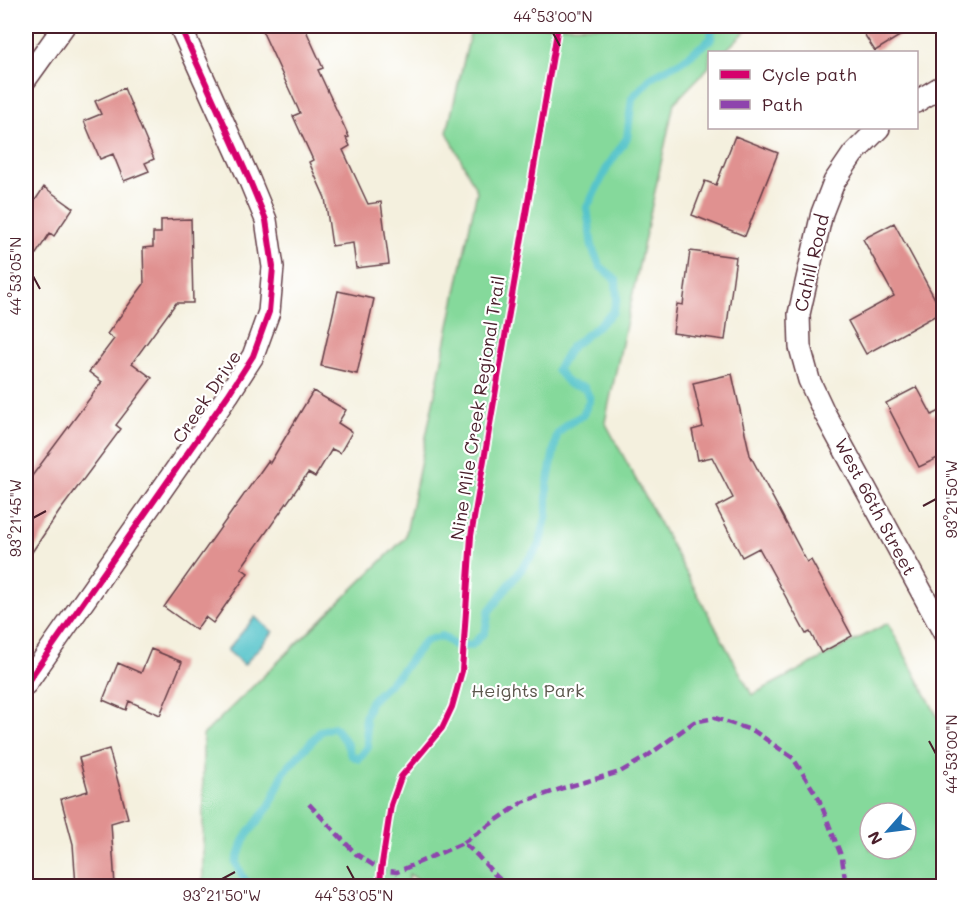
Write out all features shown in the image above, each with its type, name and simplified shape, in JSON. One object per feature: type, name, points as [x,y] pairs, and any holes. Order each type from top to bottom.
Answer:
[{"type":"street","points":[[26,79],[63,26]]},
{"type":"street","name":"Creek Drive","points":[[26,684],[228,395],[253,356],[269,312],[273,267],[266,220],[180,26]]},
{"type":"street","points":[[918,101],[944,85]]},
{"type":"street","name":"Cahill Road","points":[[824,412],[809,380],[800,347],[799,314],[822,213],[834,182],[853,154],[878,129]]},
{"type":"street","name":"West 66th Street","points":[[824,412],[941,624]]},
{"type":"green space","name":"Heights Park","points":[[472,26],[751,26],[725,51],[708,51],[708,68],[674,103],[605,422],[752,695],[888,623],[943,727],[943,886],[429,886],[409,874],[409,886],[203,886],[203,735],[405,538],[477,191],[447,132]]},
{"type":"water","points":[[255,617],[273,632],[244,665],[227,650]]},
{"type":"building","points":[[260,26],[304,26],[323,68],[318,70],[349,137],[346,138],[350,146],[343,150],[368,204],[381,202],[389,264],[356,268],[353,243],[332,246],[325,198],[309,162],[313,160],[293,116],[300,113]]},
{"type":"building","points":[[859,26],[916,26],[875,51]]},
{"type":"building","points":[[124,88],[154,159],[145,163],[149,171],[124,181],[113,154],[100,159],[84,121],[101,114],[95,101]]},
{"type":"building","points":[[735,136],[778,153],[745,236],[692,215],[705,181],[716,185]]},
{"type":"building","points":[[44,187],[73,208],[54,236],[50,233],[26,269],[26,214]]},
{"type":"building","points":[[191,219],[193,303],[176,303],[132,363],[152,378],[116,425],[121,429],[59,512],[26,561],[26,484],[102,382],[89,372],[114,339],[107,334],[144,284],[143,248],[153,247],[153,233],[161,233],[161,220]]},
{"type":"building","points":[[894,223],[942,312],[866,354],[848,321],[894,296],[863,239]]},
{"type":"building","points":[[690,251],[736,257],[725,340],[673,333],[677,304],[683,305]]},
{"type":"building","points":[[338,291],[374,299],[357,374],[321,366]]},
{"type":"building","points":[[732,374],[750,455],[807,562],[811,560],[852,636],[821,653],[810,632],[806,634],[759,548],[742,557],[716,507],[733,498],[712,457],[698,460],[692,430],[703,427],[693,383]]},
{"type":"building","points":[[917,387],[932,415],[944,409],[944,455],[919,467],[886,403]]},
{"type":"building","points":[[313,391],[346,410],[338,423],[352,432],[340,453],[332,449],[315,477],[308,473],[241,568],[248,573],[213,623],[205,617],[196,630],[164,607],[268,461],[270,463]]},
{"type":"building","points":[[151,649],[182,662],[160,715],[129,701],[126,710],[103,700],[118,663],[141,673]]},
{"type":"building","points":[[109,749],[128,818],[111,823],[115,886],[76,886],[73,844],[61,799],[88,791],[79,758]]},
{"type":"waterway","points":[[255,886],[245,881],[236,863],[244,839],[270,805],[284,772],[321,731],[334,727],[346,742],[351,755],[359,759],[368,747],[365,718],[370,702],[400,673],[425,641],[442,636],[457,647],[472,645],[485,632],[489,611],[539,546],[547,514],[547,486],[557,435],[566,425],[583,415],[590,399],[585,388],[569,384],[557,370],[570,348],[613,312],[617,299],[616,280],[600,266],[592,248],[587,207],[608,166],[627,138],[632,98],[653,76],[682,61],[711,39],[712,26]]},
{"type":"marked path","points":[[463,843],[523,802],[620,772],[646,757],[694,722],[715,718],[754,731],[793,758],[819,799],[842,858],[846,886]]},
{"type":"marked path","points":[[309,804],[356,854],[381,870],[397,872],[463,843],[508,886]]},
{"type":"cycle path","points":[[26,684],[228,395],[253,356],[269,312],[273,267],[266,220],[180,26]]},
{"type":"cycle path","name":"Nine Mile Creek Regional Trail","points":[[380,886],[391,805],[401,777],[442,728],[452,707],[462,671],[471,536],[558,26]]}]
